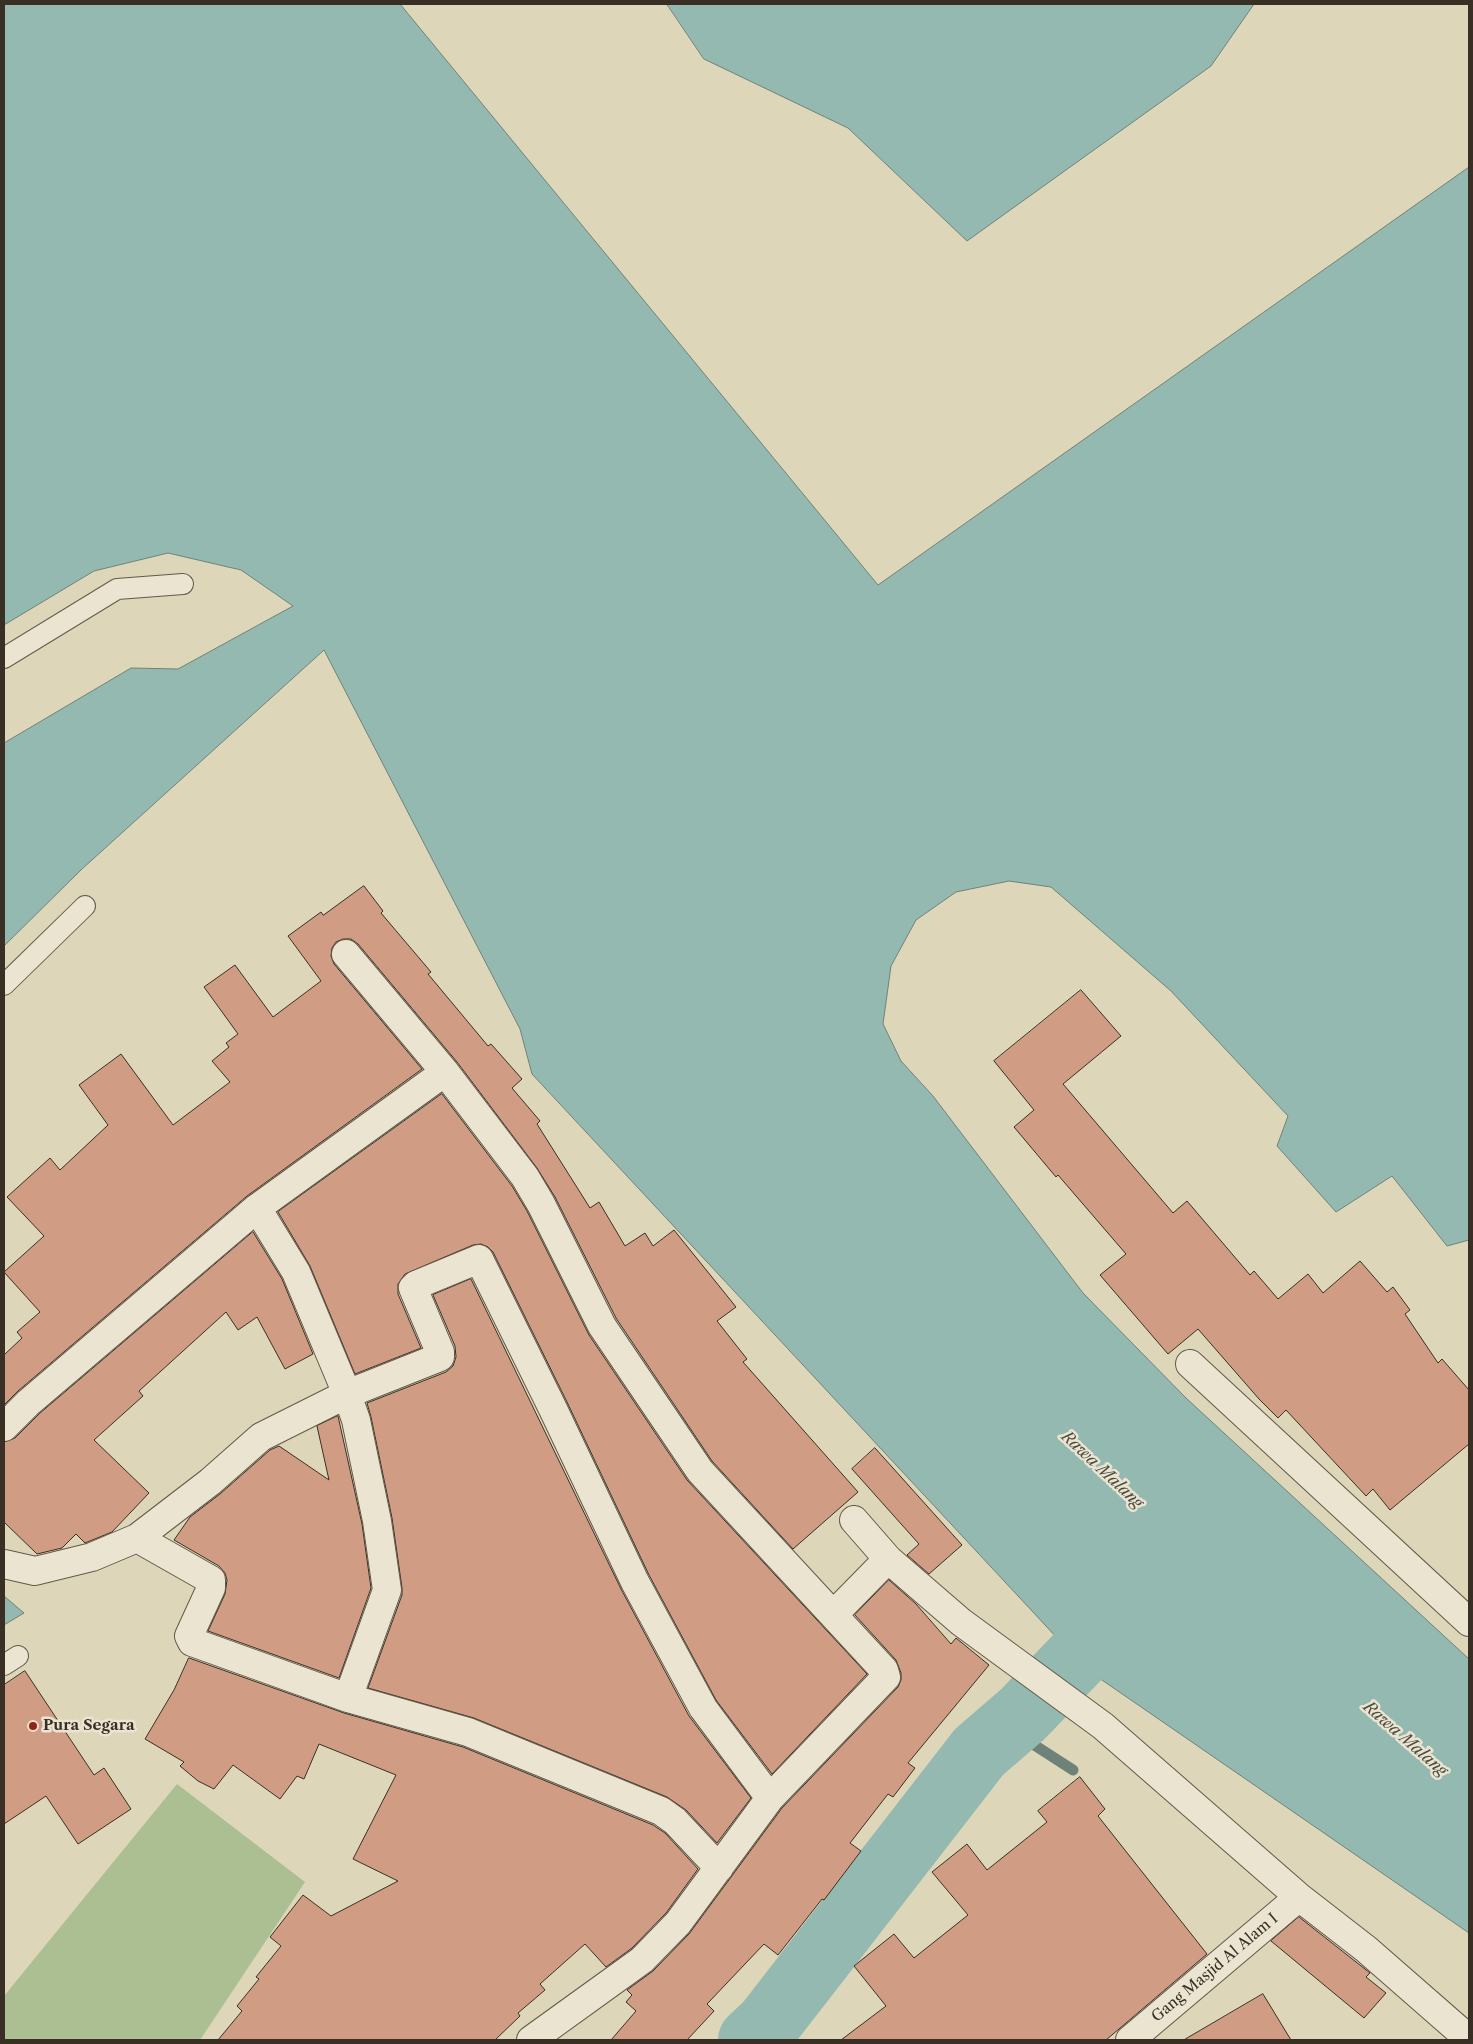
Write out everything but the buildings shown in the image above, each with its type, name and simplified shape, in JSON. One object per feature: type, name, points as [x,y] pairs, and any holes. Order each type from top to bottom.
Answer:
[{"type":"street","points":[[346,954],[445,1072],[532,1188],[602,1326],[700,1471],[834,1614],[884,1670],[886,1677],[770,1798],[678,1923],[642,1960],[531,2040]]},
{"type":"street","points":[[4,1427],[28,1403],[257,1208],[445,1072]]},
{"type":"street","points":[[257,1208],[296,1272],[347,1394],[356,1420],[378,1521],[388,1590],[348,1698]]},
{"type":"street","points":[[4,1564],[35,1572],[92,1558],[136,1538],[210,1482],[261,1437],[347,1394],[440,1357],[440,1352],[413,1288],[477,1259],[481,1260],[634,1582],[703,1708],[770,1798]]},
{"type":"street","points":[[1190,1364],[1469,1622]]},
{"type":"street","points":[[854,1520],[888,1559],[961,1622],[1103,1726],[1299,1897],[1366,1949],[1469,2039]]},
{"type":"street","points":[[136,1538],[211,1580],[211,1588],[189,1636],[192,1642],[348,1698],[468,1732],[661,1811],[675,1821],[720,1868]]},
{"type":"street","points":[[834,1614],[888,1559]]},
{"type":"street","name":"Gang Masjid Al Alam I","points":[[1130,2040],[1299,1897]]},
{"type":"lane","points":[[4,658],[117,589],[183,584]]},
{"type":"lane","points":[[4,985],[85,906]]},
{"type":"green space","points":[[177,1784],[305,1882],[200,2040],[4,2040],[4,1996]]},
{"type":"water","name":"Rawa Malang","points":[[4,4],[400,4],[878,585],[1469,167],[1469,1240],[1447,1246],[1392,1176],[1336,1212],[1277,1146],[1288,1116],[1171,991],[1051,887],[1009,881],[956,892],[916,920],[891,966],[883,1024],[901,1061],[933,1096],[1083,1293],[1186,1398],[1469,1659],[1469,1933],[1086,1669],[532,1074],[520,1029],[324,650],[82,869],[4,946],[4,743],[131,668],[178,669],[293,606],[241,570],[168,553],[94,571],[4,625]]},
{"type":"water","points":[[667,4],[1254,4],[1211,66],[967,241],[848,128],[704,59]]},
{"type":"water","points":[[4,1596],[24,1613],[4,1625]]},
{"type":"waterway","points":[[751,2040],[768,2024],[979,1752],[1023,1714],[1139,1593]]},
{"type":"waterway","points":[[1008,1728],[1073,1770]]},
{"type":"place","name":"Pura Segara","points":[[33,1726]]}]
